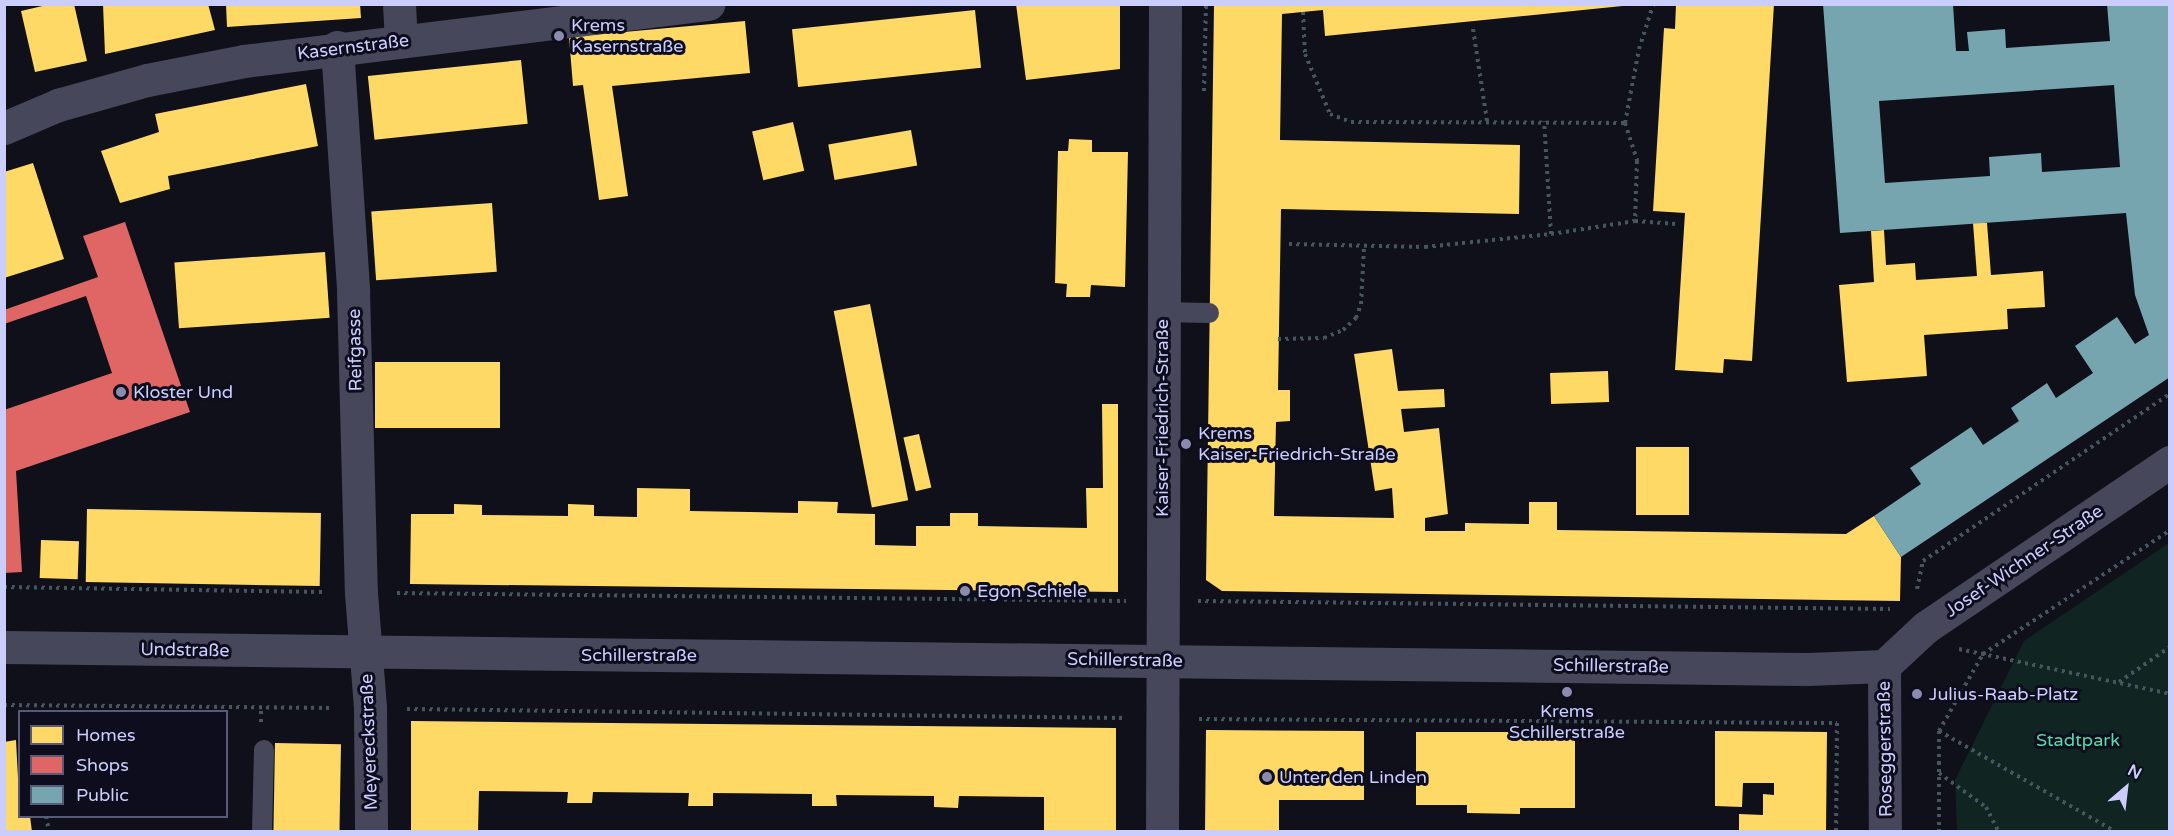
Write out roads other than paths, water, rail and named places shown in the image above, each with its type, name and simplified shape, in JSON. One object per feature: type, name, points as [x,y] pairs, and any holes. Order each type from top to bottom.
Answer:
[{"type":"street","points":[[399,4],[401,41]]},
{"type":"street","name":"Kasernstraße","points":[[4,128],[58,105],[147,80],[337,47],[710,4]]},
{"type":"street","name":"Kaiser-Friedrich-Straße","points":[[1162,831],[1162,312],[1165,4]]},
{"type":"street","name":"Reifgasse","points":[[337,47],[353,291],[361,593],[366,653]]},
{"type":"street","name":"Josef-Wichner-Straße","points":[[1884,666],[1926,627],[2169,462]]},
{"type":"street","name":"Undstraße","points":[[4,647],[366,653]]},
{"type":"street","name":"Schillerstraße","points":[[366,653],[1808,669],[1884,666]]},
{"type":"street","name":"Meyereckstraße","points":[[366,653],[370,708],[371,831]]},
{"type":"street","name":"Roseggerstraße","points":[[1884,666],[1885,831]]},
{"type":"lane","points":[[1162,312],[1209,313]]},
{"type":"lane","points":[[262,831],[264,750]]},
{"type":"place","name":"Krems Kasernstraße","points":[[559,36]]},
{"type":"place","name":"Kloster Und","points":[[121,392]]},
{"type":"place","name":"Krems Kaiser-Friedrich-Straße","points":[[1186,444]]},
{"type":"place","name":"Egon Schiele","points":[[965,591]]},
{"type":"place","name":"Krems Schillerstraße","points":[[1567,692]]},
{"type":"place","name":"Julius-Raab-Platz","points":[[1917,694]]},
{"type":"place","name":"Unter den Linden","points":[[1267,777]]},
{"type":"park label","name":"Stadtpark","points":[[2078,740]]}]
